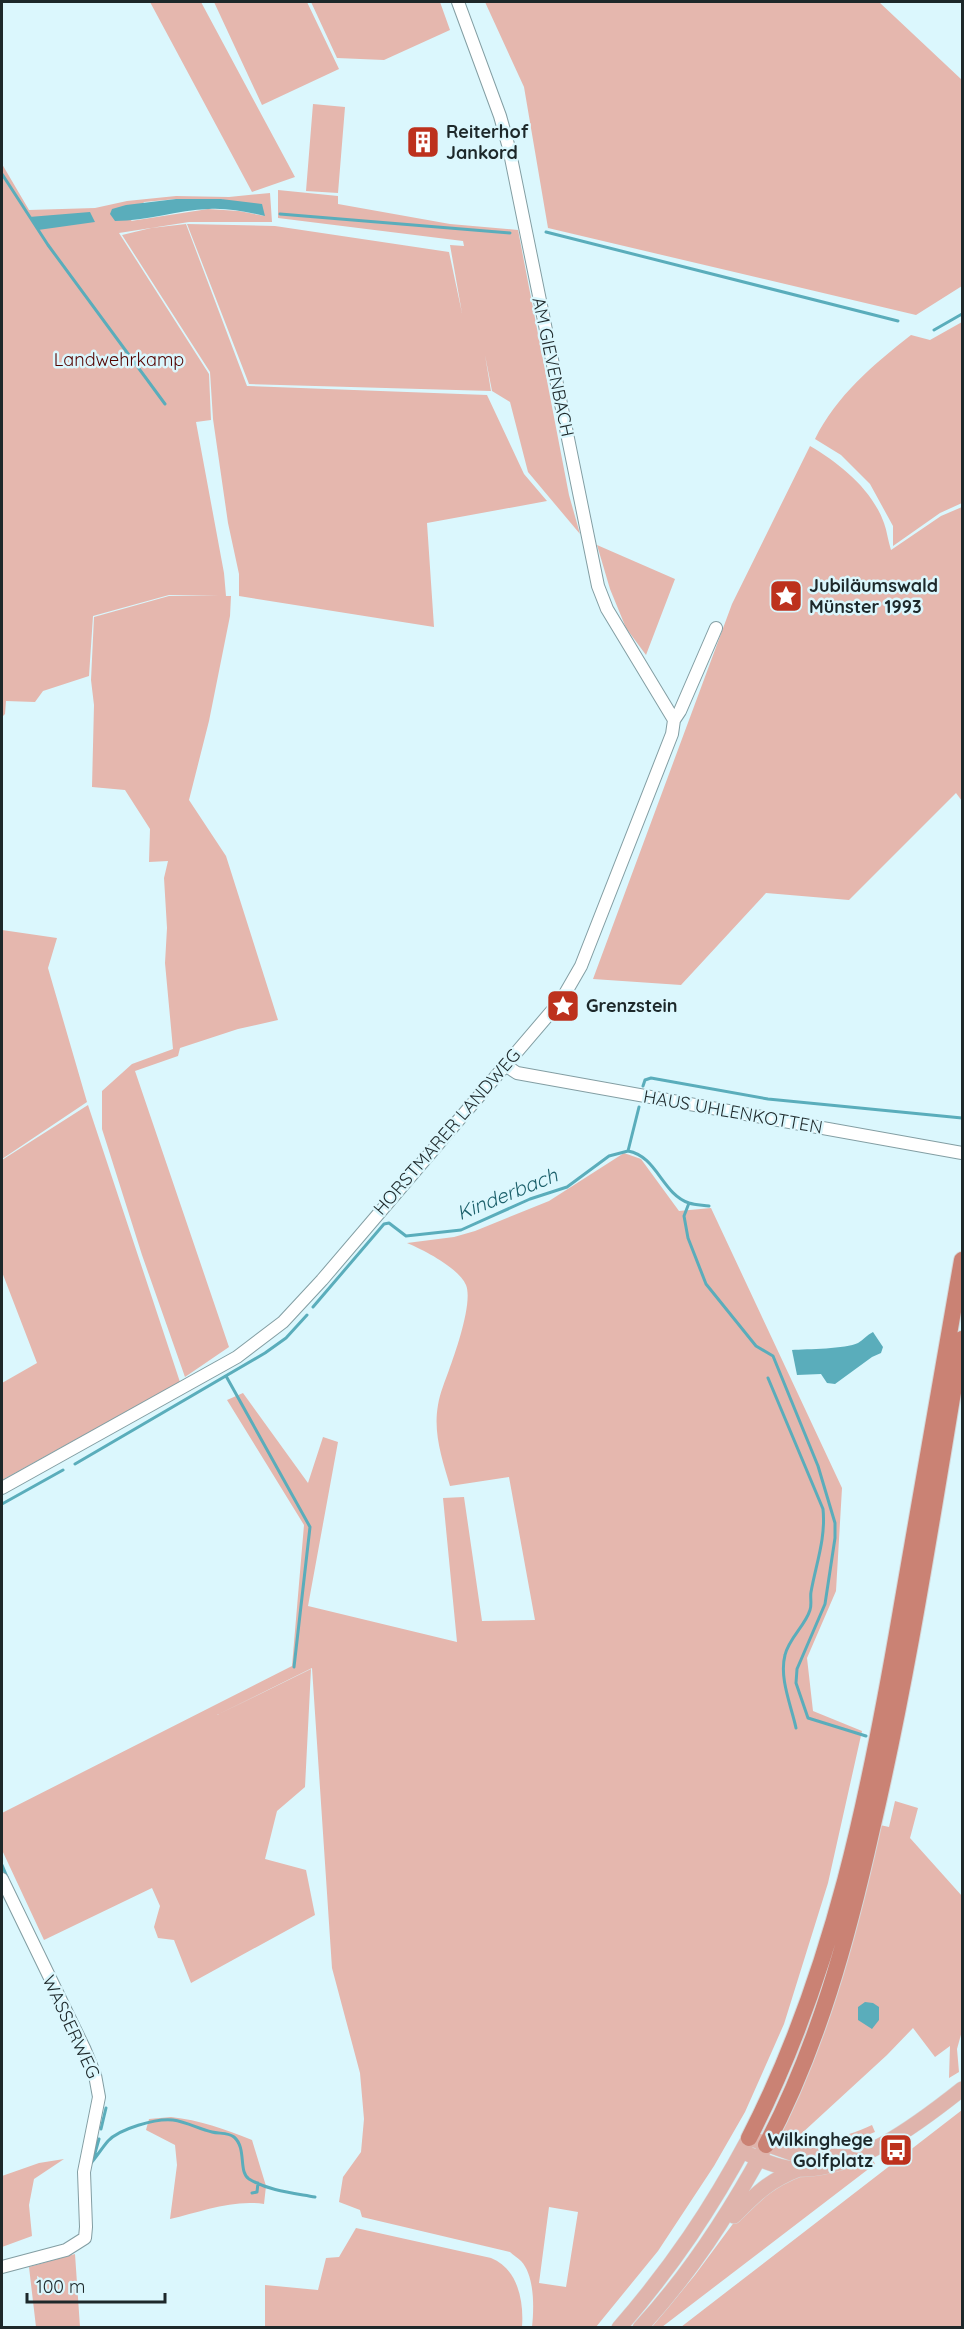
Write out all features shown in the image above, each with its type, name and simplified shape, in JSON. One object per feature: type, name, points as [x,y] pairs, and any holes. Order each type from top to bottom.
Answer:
[{"type":"highway","points":[[745,2144],[776,2081],[807,2004],[829,1939],[851,1860],[894,1650],[963,1260]]},
{"type":"highway","points":[[762,2152],[814,2036],[839,1960],[867,1852],[896,1720],[963,1339]]},
{"type":"main road","points":[[716,2231],[760,2189],[782,2176],[801,2169],[832,2164],[872,2150],[906,2131],[963,2090]]},
{"type":"main road","points":[[619,2328],[659,2281],[687,2243],[745,2144],[762,2152],[781,2166],[801,2169]]},
{"type":"main road","points":[[762,2152],[852,2157]]},
{"type":"main road","points":[[640,2328],[691,2268],[716,2231],[762,2152]]},
{"type":"street","name":"AM GIEVENBACH","points":[[458,2],[500,116],[509,148],[598,586],[613,619],[674,720]]},
{"type":"street","name":"HORSTMARER LANDWEG","points":[[2,1488],[218,1368],[263,1339],[307,1296],[562,999],[581,966],[672,734],[674,720],[716,628]]},
{"type":"street","name":"HAUS UHLENKOTTEN","points":[[505,1065],[517,1073],[959,1153]]},
{"type":"street","name":"WASSERWEG","points":[[2,1880],[84,2048],[97,2081],[99,2097],[84,2164],[86,2227],[84,2238],[66,2250],[2,2267]]},
{"type":"green space","points":[[150,2],[201,2],[295,177],[252,192]]},
{"type":"green space","points":[[214,2],[307,2],[339,69],[262,105]]},
{"type":"green space","points":[[311,2],[440,2],[450,30],[384,60],[337,58]]},
{"type":"green space","points":[[485,2],[879,2],[962,80],[962,286],[916,315],[548,228],[524,87]]},
{"type":"green space","points":[[313,104],[345,107],[338,193],[306,191]]},
{"type":"green space","name":"Landwehrkamp","points":[[2,164],[29,210],[95,208],[127,201],[176,196],[229,197],[270,193],[272,222],[189,222],[119,233],[209,374],[211,420],[196,422],[224,573],[226,596],[231,596],[230,616],[209,721],[189,800],[226,856],[278,1020],[238,1029],[180,1048],[178,1056],[135,1071],[229,1347],[185,1377],[142,1255],[102,1129],[102,1091],[132,1064],[173,1049],[165,963],[167,928],[164,878],[168,861],[149,862],[150,829],[125,790],[92,787],[94,705],[91,680],[94,617],[169,596],[219,596],[169,595],[93,616],[89,676],[43,691],[35,702],[6,701],[5,714],[2,717]],"holes":[[[221,199],[265,216],[208,209],[131,221],[144,202]]]},
{"type":"green space","points":[[278,190],[338,196],[338,204],[450,224],[518,230],[569,495],[580,534],[528,472],[510,402],[492,391],[485,355],[491,391],[249,384],[187,224],[275,226],[449,252],[462,313],[450,245],[464,246],[463,241],[278,218]]},
{"type":"green space","points":[[186,224],[247,386],[487,395],[524,474],[547,501],[427,523],[434,627],[239,596],[239,574],[228,523],[213,419],[210,372],[122,235],[151,228]]},
{"type":"green space","points":[[962,322],[962,503],[940,513],[893,546],[893,526],[870,484],[841,455],[815,439],[845,395],[897,346],[911,335],[930,340]]},
{"type":"green space","points":[[810,446],[832,460],[863,488],[879,511],[891,550],[941,516],[962,507],[962,801],[956,793],[849,900],[766,893],[681,985],[593,979],[732,604]]},
{"type":"green space","points":[[597,545],[675,579],[646,655],[626,628],[610,589]]},
{"type":"green space","points":[[2,930],[57,938],[48,968],[87,1102],[2,1159]]},
{"type":"green space","points":[[88,1105],[180,1382],[2,1480],[2,1383],[37,1363],[2,1272],[2,1160]]},
{"type":"green space","points":[[624,1153],[641,1159],[679,1211],[711,1208],[842,1488],[836,1591],[807,1658],[813,1711],[862,1731],[828,1883],[784,2024],[745,2112],[714,2166],[658,2251],[596,2327],[532,2327],[533,2302],[529,2275],[526,2267],[510,2252],[362,2217],[360,2210],[339,2202],[343,2177],[361,2152],[364,2119],[360,2073],[332,1968],[312,1668],[217,1715],[311,1669],[305,1787],[277,1811],[265,1859],[306,1870],[315,1915],[191,1983],[174,1940],[158,1938],[154,1927],[160,1906],[152,1888],[44,1940],[2,1850],[2,1813],[292,1666],[304,1525],[227,1400],[243,1393],[308,1483],[323,1437],[338,1442],[308,1606],[457,1642],[443,1498],[464,1497],[482,1621],[535,1620],[509,1477],[450,1486],[439,1446],[438,1405],[463,1327],[468,1293],[466,1285],[448,1266],[407,1243],[454,1237],[475,1231],[549,1201]],"holes":[[[549,2207],[578,2212],[566,2287],[539,2283]]]},
{"type":"green space","points":[[895,1801],[918,1808],[910,1838],[962,1896],[962,2031],[957,2049],[959,2072],[949,2078],[950,2046],[935,2057],[913,2028],[801,2134],[818,2138],[837,2137],[872,2125],[875,2132],[839,2144],[806,2143],[782,2133],[783,2128],[880,1825],[889,1827]]},
{"type":"green space","points":[[962,2110],[962,2327],[681,2327]]},
{"type":"green space","points":[[171,2117],[212,2125],[252,2140],[266,2186],[264,2204],[240,2203],[170,2219],[177,2165],[175,2145],[146,2130],[149,2119]]},
{"type":"green space","points":[[64,2159],[34,2179],[29,2205],[32,2236],[2,2247],[2,2176],[39,2163]]},
{"type":"green space","points":[[873,2160],[875,2164],[662,2327],[651,2328],[695,2275],[735,2221],[762,2192],[808,2172]]},
{"type":"green space","points":[[356,2228],[491,2258],[500,2263],[508,2270],[517,2287],[522,2307],[522,2327],[265,2327],[265,2285],[318,2290],[326,2258],[339,2257]]},
{"type":"green space","points":[[75,2254],[80,2327],[36,2327],[29,2267]]},
{"type":"water","points":[[176,199],[221,199],[262,204],[265,216],[209,209],[115,221],[110,214],[112,209],[126,205]]},
{"type":"water","points":[[90,212],[95,222],[38,230],[29,217]]},
{"type":"water","points":[[873,1332],[883,1347],[881,1353],[835,1384],[827,1383],[821,1374],[797,1375],[792,1350],[852,1345]]},
{"type":"water","points":[[865,2002],[879,2007],[879,2020],[872,2029],[858,2020],[858,2007]]},
{"type":"waterway","points":[[2,174],[48,245],[165,404]]},
{"type":"waterway","points":[[280,214],[510,233]]},
{"type":"waterway","points":[[546,232],[898,321]]},
{"type":"waterway","points":[[934,330],[962,314]]},
{"type":"waterway","name":"Kinderbach","points":[[643,1086],[645,1080],[651,1078],[768,1099],[962,1118]]},
{"type":"waterway","name":"Kinderbach","points":[[313,1307],[384,1224],[389,1223],[406,1236],[461,1230],[530,1199],[567,1187],[609,1156],[628,1151],[639,1107]]},
{"type":"waterway","points":[[628,1151],[646,1160],[672,1192],[680,1198],[691,1204],[709,1206]]},
{"type":"waterway","points":[[689,1203],[684,1216],[688,1238],[706,1284],[756,1346],[773,1356],[818,1466],[835,1523],[835,1538],[825,1604],[797,1669],[796,1683],[808,1718],[866,1736]]},
{"type":"waterway","name":"Kinderbach","points":[[75,1464],[265,1353],[286,1338],[307,1315]]},
{"type":"waterway","points":[[226,1376],[310,1527],[294,1667]]},
{"type":"waterway","points":[[768,1378],[823,1509],[824,1520],[811,1592],[811,1608],[785,1655],[783,1673],[796,1728]]},
{"type":"waterway","name":"Kinderbach","points":[[2,1504],[63,1470]]},
{"type":"waterway","points":[[2,1865],[7,1877]]},
{"type":"waterway","points":[[101,2129],[106,2108]]},
{"type":"waterway","points":[[91,2163],[108,2141],[120,2132],[148,2123],[173,2120],[234,2137],[240,2147],[244,2171],[249,2179],[273,2189],[315,2197]]},
{"type":"waterway","points":[[93,2160],[99,2139]]},
{"type":"waterway","points":[[252,2193],[257,2192],[258,2183]]},
{"type":"place","name":"Reiterhof Jankord","points":[[423,142]]},
{"type":"place","name":"Jubiläumswald Münster 1993","points":[[786,596]]},
{"type":"place","name":"Grenzstein","points":[[563,1006]]},
{"type":"place","name":"Wilkinghege Golfplatz","points":[[896,2150]]}]
